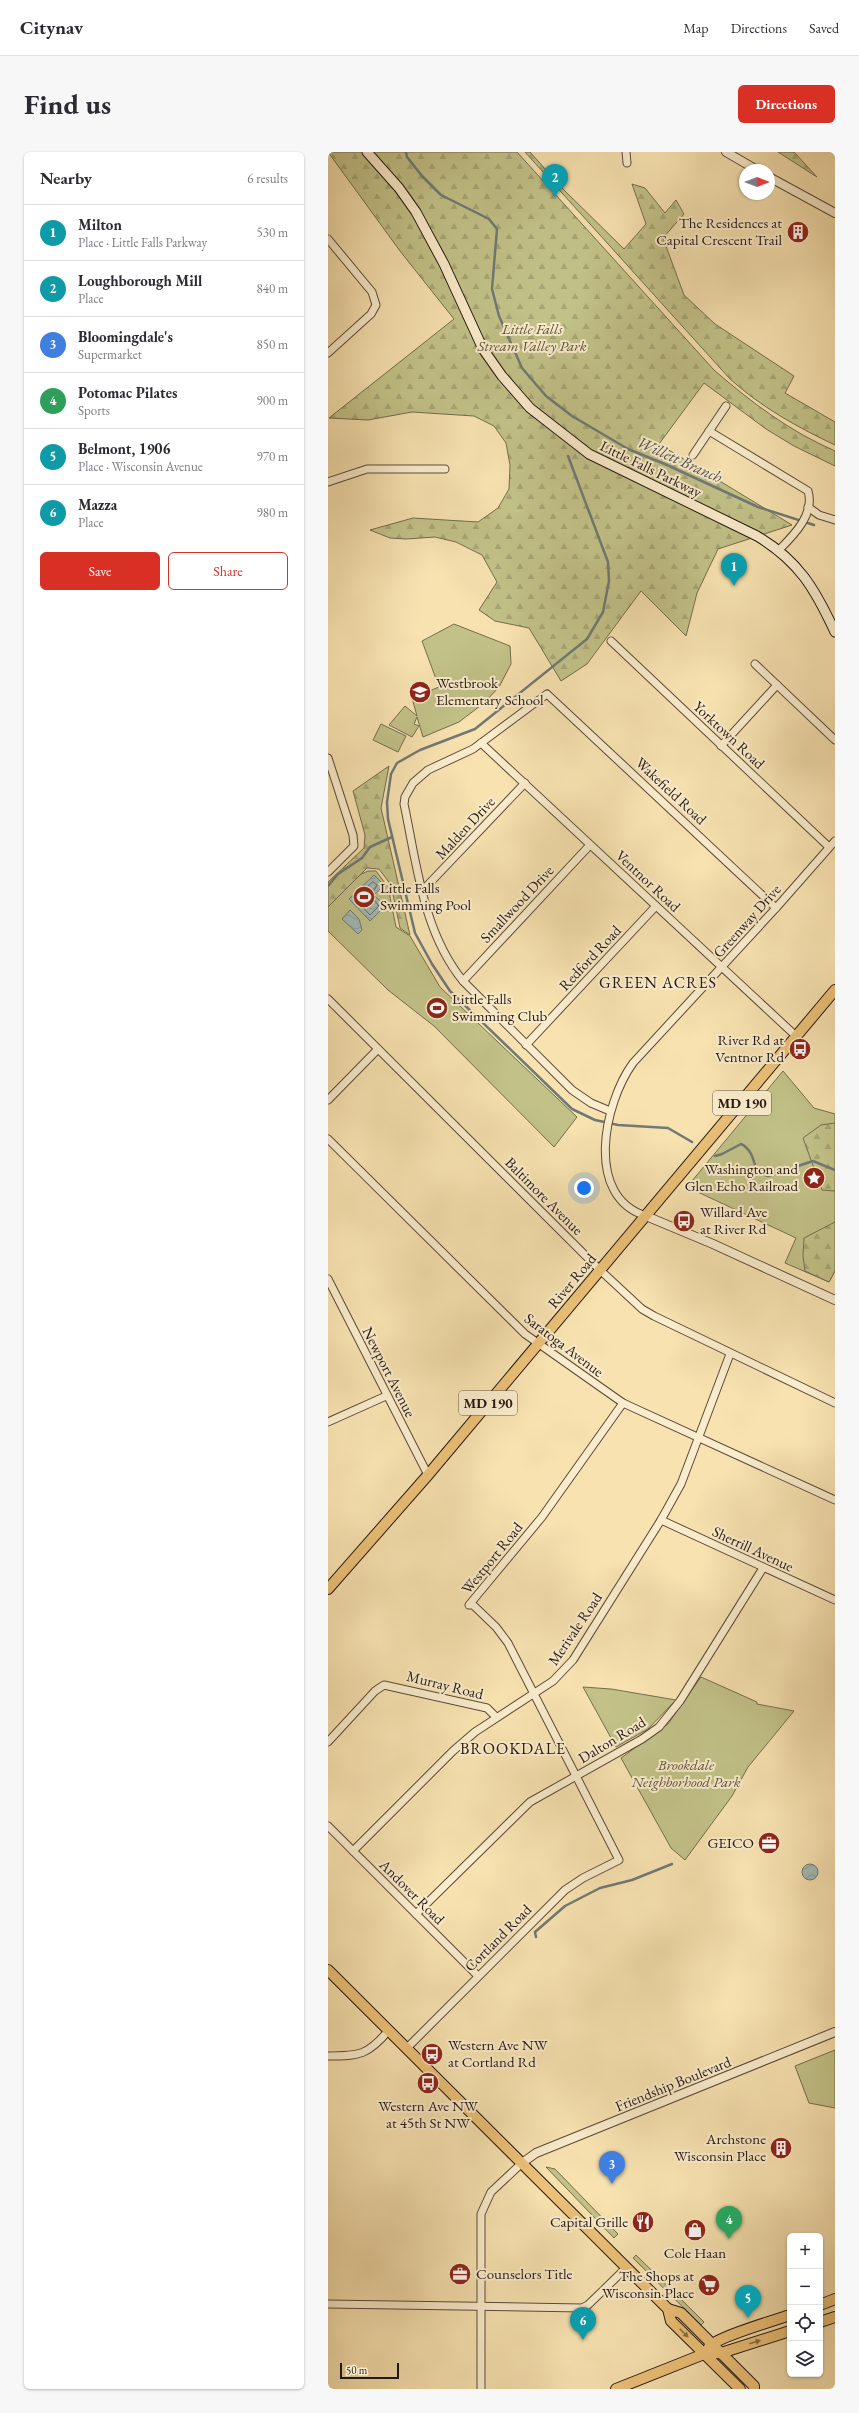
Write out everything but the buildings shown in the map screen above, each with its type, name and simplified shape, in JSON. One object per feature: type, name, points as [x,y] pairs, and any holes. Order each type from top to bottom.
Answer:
[{"type":"main road","name":"Little Falls Parkway","points":[[367,152],[399,188],[416,212],[444,264],[483,349],[502,376],[530,408],[589,454],[757,536],[779,550],[810,583],[835,632]]},
{"type":"main road","name":"River Road","points":[[328,1589],[428,1475],[539,1344],[835,990]]},
{"type":"main road","points":[[328,1970],[626,2268],[668,2309],[681,2313],[754,2386],[754,2389]]},
{"type":"main road","points":[[823,2304],[835,2299]]},
{"type":"main road","points":[[668,2309],[672,2321],[737,2387]]},
{"type":"main road","points":[[823,2321],[835,2316]]},
{"type":"main road","points":[[704,2354],[712,2343],[787,2317]]},
{"type":"main road","points":[[616,2389],[704,2354],[721,2353],[787,2332]]},
{"type":"street","points":[[626,152],[627,163]]},
{"type":"street","points":[[726,152],[747,164]]},
{"type":"street","points":[[775,180],[835,213]]},
{"type":"street","points":[[328,239],[372,292],[376,305],[371,314],[328,353]]},
{"type":"street","points":[[693,455],[726,406]]},
{"type":"street","points":[[709,431],[804,487],[809,494],[808,507],[801,526],[779,550]]},
{"type":"street","points":[[328,482],[367,469],[445,469]]},
{"type":"street","points":[[808,507],[819,515],[835,520]]},
{"type":"street","name":"Yorktown Road","points":[[610,641],[829,847]]},
{"type":"street","points":[[755,664],[835,740]]},
{"type":"street","points":[[722,746],[777,685]]},
{"type":"street","name":"Wakefield Road","points":[[481,743],[547,694],[776,908]]},
{"type":"street","points":[[481,743],[428,770],[413,782],[405,797],[404,804],[423,890],[438,943],[449,963],[463,981],[526,1045],[572,1090],[609,1114]]},
{"type":"street","name":"Ventnor Road","points":[[481,743],[721,968],[797,1037]]},
{"type":"street","points":[[328,758],[353,835],[354,846],[328,872]]},
{"type":"street","name":"Malden Drive","points":[[423,890],[525,783]]},
{"type":"street","name":"Greenway Drive","points":[[646,1216],[625,1206],[615,1191],[608,1170],[606,1128],[618,1088],[633,1063],[776,908],[835,841]]},
{"type":"street","name":"Smallwood Drive","points":[[463,981],[590,845]]},
{"type":"street","name":"Redford Road","points":[[526,1045],[656,906]]},
{"type":"street","name":"Baltimore Avenue","points":[[328,999],[600,1270],[642,1309],[673,1327],[835,1403]]},
{"type":"street","points":[[328,1100],[378,1049]]},
{"type":"street","name":"Saratoga Avenue","points":[[328,1139],[525,1334],[539,1344],[623,1403],[835,1500]]},
{"type":"street","points":[[646,1216],[713,1244],[835,1300]]},
{"type":"street","name":"Newport Avenue","points":[[328,1279],[386,1396],[428,1475]]},
{"type":"street","name":"Merivale Road","points":[[353,1851],[452,1751],[496,1717],[553,1681],[573,1660],[661,1520],[680,1484],[699,1438],[730,1354]]},
{"type":"street","points":[[328,1422],[386,1396]]},
{"type":"street","name":"Westport Road","points":[[619,1860],[535,1693],[508,1643],[496,1627],[473,1606],[469,1605],[542,1517],[623,1403]]},
{"type":"street","name":"Sherrill Avenue","points":[[661,1520],[835,1600]]},
{"type":"street","name":"Dalton Road","points":[[416,1914],[519,1811],[540,1795],[642,1739],[668,1718],[763,1568]]},
{"type":"street","name":"Murray Road","points":[[328,1742],[375,1691],[384,1685],[487,1708],[496,1717]]},
{"type":"street","name":"Andover Road","points":[[328,1826],[478,1976]]},
{"type":"street","name":"Cortland Road","points":[[407,2048],[565,1890],[583,1878],[619,1860]]},
{"type":"street","points":[[328,2056],[354,2056],[365,2053],[389,2030]]},
{"type":"street","name":"Friendship Boulevard","points":[[522,2163],[536,2154],[835,2032]]},
{"type":"street","points":[[481,2389],[480,2220],[482,2208],[492,2192],[522,2163]]},
{"type":"street","points":[[328,2304],[582,2308],[588,2305],[626,2268]]},
{"type":"green space","name":"Little Falls Stream Valley Park","points":[[328,152],[517,152],[714,370],[771,415],[818,443],[835,451],[835,466],[794,446],[766,429],[704,383],[659,444],[792,525],[718,549],[697,593],[686,636],[641,591],[587,664],[561,681],[529,628],[495,621],[479,610],[497,582],[482,555],[456,542],[435,537],[406,539],[390,538],[370,530],[413,518],[478,522],[498,508],[509,489],[510,465],[506,443],[494,426],[474,416],[412,412],[368,420],[329,418],[454,319],[400,251]]},
{"type":"green space","points":[[525,152],[530,152],[563,189],[624,249],[646,224],[632,184],[645,188],[665,213],[676,200],[684,214],[663,238],[684,295],[715,324],[794,376],[785,393],[835,422],[835,445],[780,416],[754,399],[730,379]]},
{"type":"green space","points":[[778,152],[794,152],[817,177]]},
{"type":"green space","points":[[454,624],[510,646],[511,664],[499,687],[484,703],[459,722],[423,737],[417,717],[414,724],[419,726],[412,737],[389,725],[405,706],[417,716],[412,698],[439,687],[422,641]]},
{"type":"green space","points":[[381,724],[406,736],[398,752],[373,740]]},
{"type":"green space","points":[[389,766],[381,808],[410,935],[400,928],[391,885],[379,869],[367,868],[328,907],[328,882],[364,848],[365,835],[353,791]]},
{"type":"green space","name":"Little Falls Swimming Club","points":[[368,871],[376,871],[388,887],[396,927],[410,936],[440,987],[577,1117],[554,1147],[434,1026],[388,990],[328,931],[328,889]]},
{"type":"green space","points":[[783,1071],[814,1108],[835,1114],[835,1271],[829,1282],[785,1263],[796,1238],[687,1187]]},
{"type":"green space","points":[[835,1123],[835,1191],[822,1190],[803,1138],[821,1125]]},
{"type":"green space","points":[[835,1222],[835,1271],[829,1282],[805,1271],[803,1256],[804,1238]]},
{"type":"green space","name":"Brookdale Neighborhood Park","points":[[701,1677],[757,1702],[757,1704],[794,1711],[748,1767],[732,1796],[685,1860],[671,1848],[621,1758],[668,1724]]},
{"type":"green space","name":"Brookdale Neighborhood Park","points":[[583,1687],[611,1689],[676,1700],[648,1729],[616,1747]]},
{"type":"green space","points":[[835,2050],[835,2108],[809,2103],[795,2066]]},
{"type":"green space","points":[[546,2167],[555,2169],[618,2234],[614,2238]]},
{"type":"green space","points":[[636,2255],[704,2322],[701,2325],[633,2258]]},
{"type":"water","name":"Little Falls Swimming Pool","points":[[374,875],[384,885],[374,895],[385,906],[370,921],[349,899]]},
{"type":"water","points":[[350,910],[359,919],[362,930],[358,934],[342,919]]},
{"type":"water","points":[[810,1864],[817,1869],[818,1872],[813,1879],[810,1880],[803,1875],[802,1872],[807,1865]]},
{"type":"waterway","name":"Willett Branch","points":[[406,152],[407,157],[422,176],[441,195],[489,219],[497,229],[492,289],[499,316],[522,368],[546,396],[572,416],[628,449],[667,465],[758,507],[814,525]]},
{"type":"waterway","points":[[568,456],[608,562],[609,581],[603,612],[587,639],[475,729],[420,750],[397,763],[391,774],[387,802],[388,819],[415,933],[432,964],[450,991],[572,1109],[595,1120],[618,1125],[668,1128],[692,1142]]},
{"type":"waterway","points":[[328,886],[338,874],[362,858],[370,847],[392,837]]},
{"type":"waterway","points":[[715,1156],[741,1144],[750,1152],[757,1172],[768,1176],[813,1161],[835,1170]]},
{"type":"waterway","points":[[536,1937],[535,1932],[565,1906],[600,1888],[632,1880],[672,1864]]},
{"type":"place","name":"Loughborough Mill","points":[[555,197]]},
{"type":"place","name":"The Residences at Capital Crescent Trail","points":[[798,232]]},
{"type":"place","name":"Milton","points":[[734,586]]},
{"type":"place","name":"Westbrook Elementary School","points":[[420,692]]},
{"type":"place","name":"Little Falls Swimming Pool","points":[[364,897]]},
{"type":"place","name":"Little Falls Swimming Club","points":[[437,1008]]},
{"type":"place","name":"River Rd at Ventnor Rd","points":[[800,1049]]},
{"type":"place","name":"Washington and Glen Echo Railroad","points":[[814,1178]]},
{"type":"place","name":"Willard Ave at River Rd","points":[[684,1221]]},
{"type":"place","name":"GEICO","points":[[769,1843]]},
{"type":"place","name":"Western Ave NW at Cortland Rd","points":[[432,2054]]},
{"type":"place","name":"Western Ave NW at 45th St NW","points":[[428,2083]]},
{"type":"place","name":"Archstone Wisconsin Place","points":[[781,2148]]},
{"type":"place","name":"Bloomingdale's","points":[[612,2184]]},
{"type":"place","name":"Capital Grille","points":[[643,2222]]},
{"type":"place","name":"Cole Haan","points":[[695,2230]]},
{"type":"place","name":"Potomac Pilates","points":[[729,2239]]},
{"type":"place","name":"Counselors Title","points":[[460,2274]]},
{"type":"place","name":"The Shops at Wisconsin Place","points":[[709,2285]]},
{"type":"place","name":"Belmont, 1906","points":[[748,2318]]},
{"type":"place","name":"Mazza","points":[[583,2340]]},
{"type":"district","name":"GREEN ACRES","points":[[658,982]]},
{"type":"district","name":"BROOKDALE","points":[[513,1748]]}]
